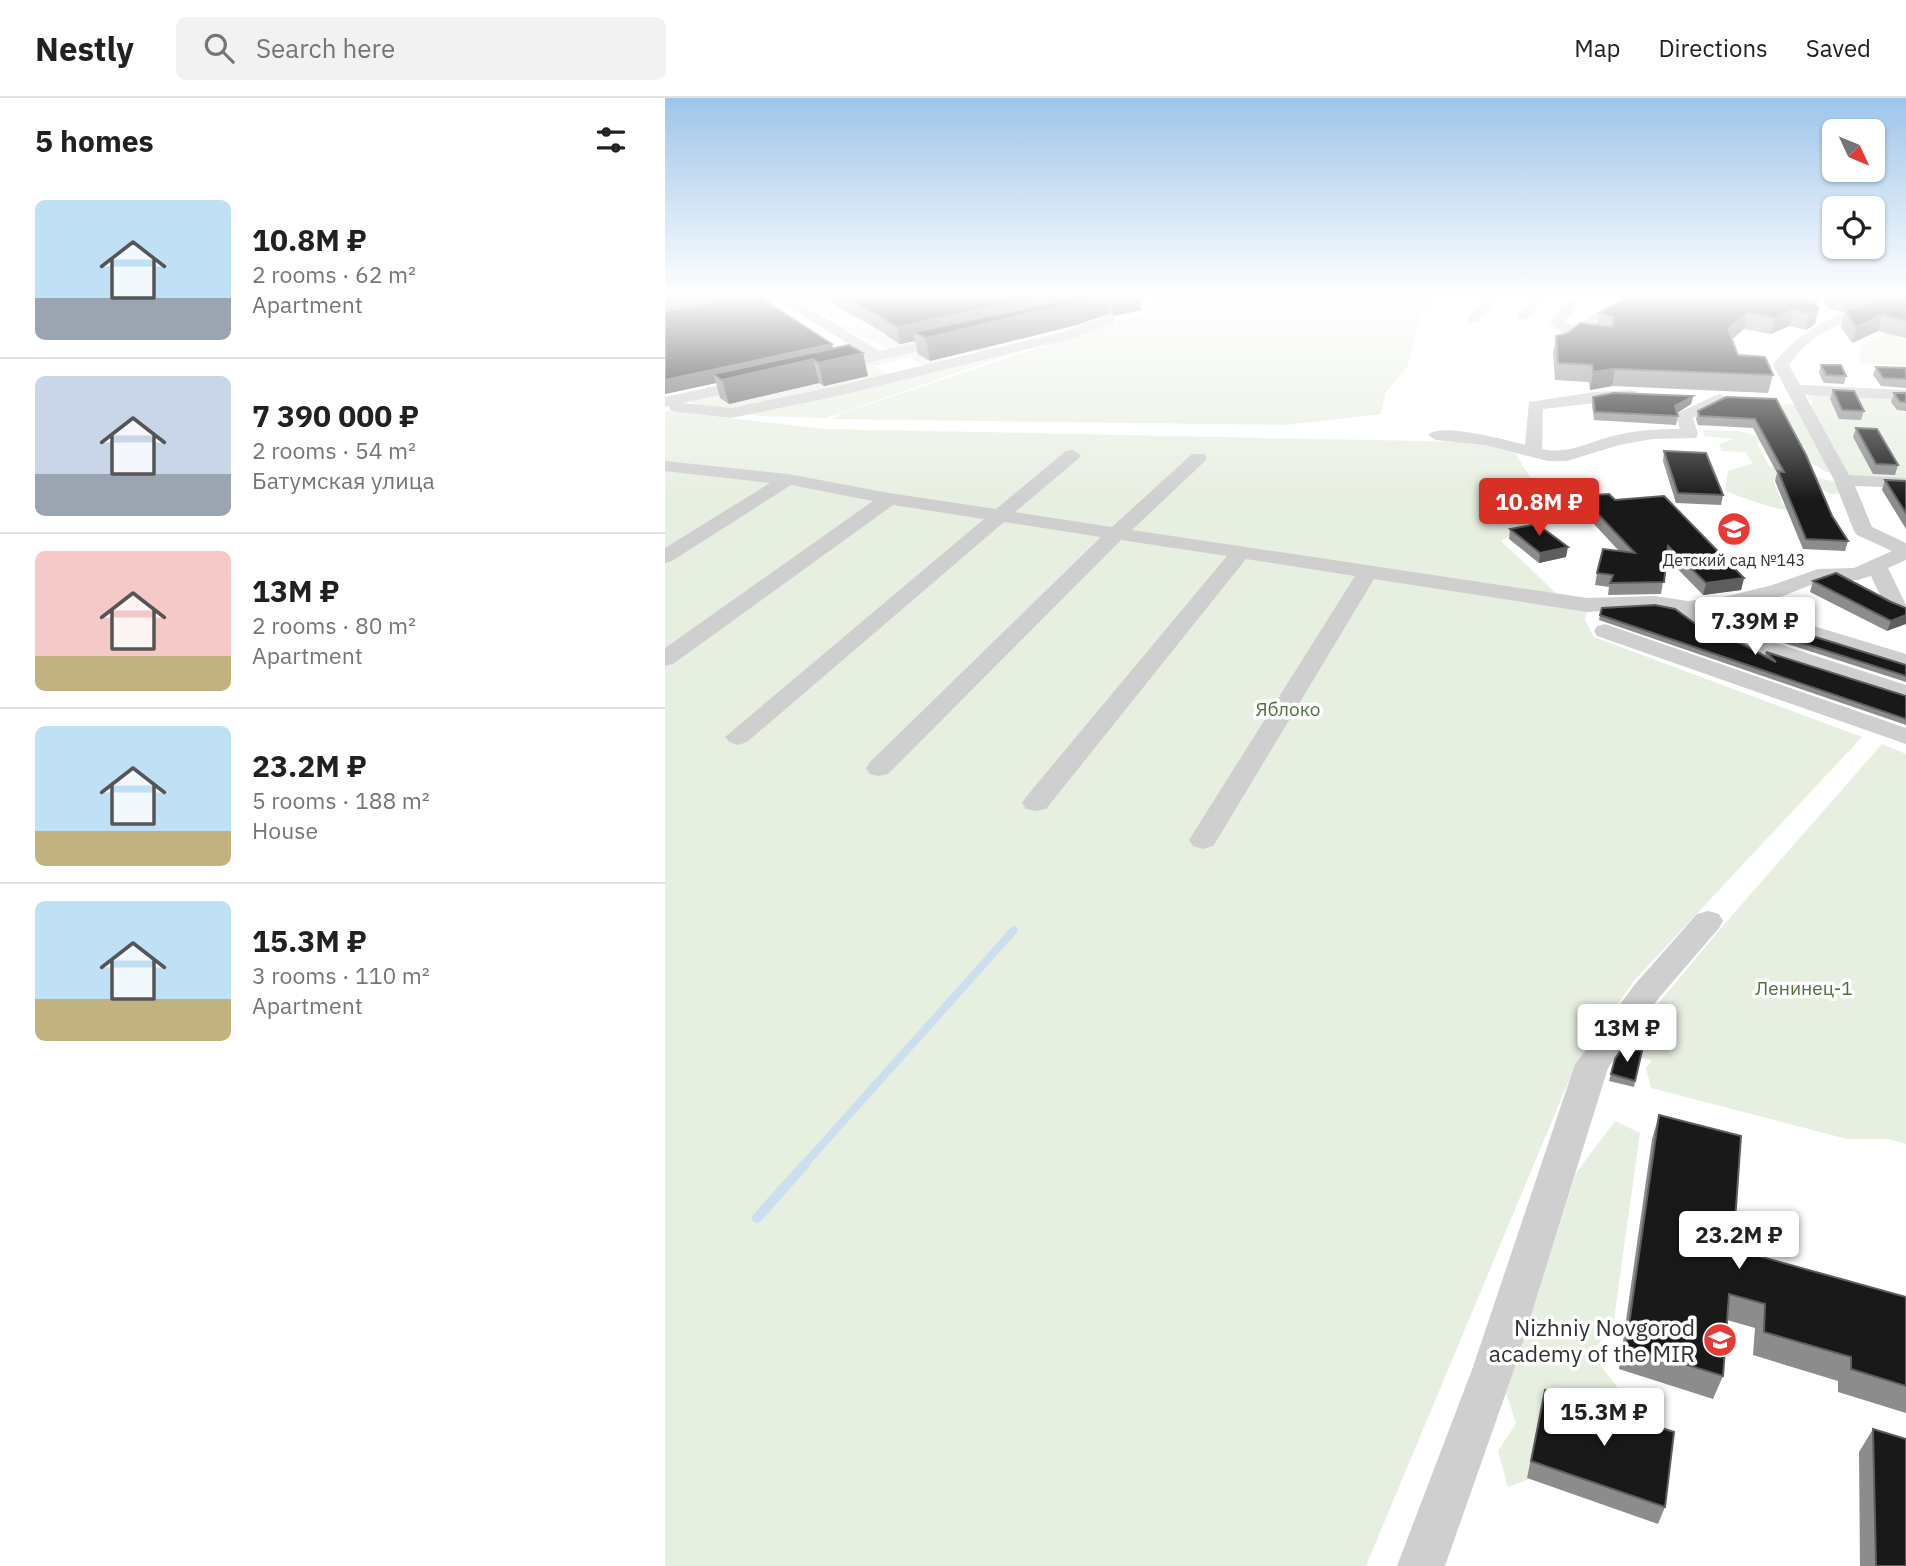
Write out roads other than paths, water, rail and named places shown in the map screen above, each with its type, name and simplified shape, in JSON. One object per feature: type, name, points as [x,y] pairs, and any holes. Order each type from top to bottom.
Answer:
[{"type":"street","points":[[813,370],[843,364]]},
{"type":"street","points":[[667,401],[672,406],[731,412],[832,392],[950,364]]},
{"type":"street","points":[[1782,364],[1793,398],[1843,480],[1864,531],[1906,551]]},
{"type":"street","points":[[667,401],[774,379]]},
{"type":"street","points":[[1524,452],[1535,405],[1573,402],[1612,394],[1653,396]]},
{"type":"street","points":[[1793,398],[1906,395]]},
{"type":"street","points":[[1436,435],[1485,440],[1548,456],[1567,456],[1616,440],[1652,434],[1690,434],[1684,416],[1727,399],[1680,397]]},
{"type":"street","points":[[738,737],[1072,454]]},
{"type":"street","points":[[879,768],[1116,534],[1198,458]]},
{"type":"street","points":[[669,470],[788,479],[889,499],[1587,605],[1654,601],[1688,608],[1723,603],[1775,591],[1818,575],[1858,574],[1906,551]]},
{"type":"street","points":[[665,557],[788,479]]},
{"type":"street","points":[[1843,480],[1906,483]]},
{"type":"street","points":[[665,659],[889,499]]},
{"type":"street","points":[[1036,803],[1240,553]]},
{"type":"street","points":[[1877,567],[1895,605]]},
{"type":"street","points":[[1203,840],[1367,573]]},
{"type":"street","points":[[1723,603],[1906,661]]},
{"type":"street","points":[[1688,608],[1715,631],[1906,694]]},
{"type":"street","points":[[1605,631],[1906,736]]},
{"type":"street","points":[[1421,1566],[1494,1367],[1593,1064],[1647,991],[1708,921]]},
{"type":"waterway","points":[[803,1166],[1014,930]]},
{"type":"waterway","points":[[757,1218],[805,1164]]},
{"type":"place","name":"Детский сад №143","points":[[1734,529]]},
{"type":"place","name":"Nizhniy Novgorod academy of the MIR","points":[[1720,1340]]},
{"type":"park label","name":"Яблоко","points":[[1288,709]]},
{"type":"park label","name":"Ленинец-1","points":[[1804,988]]}]
